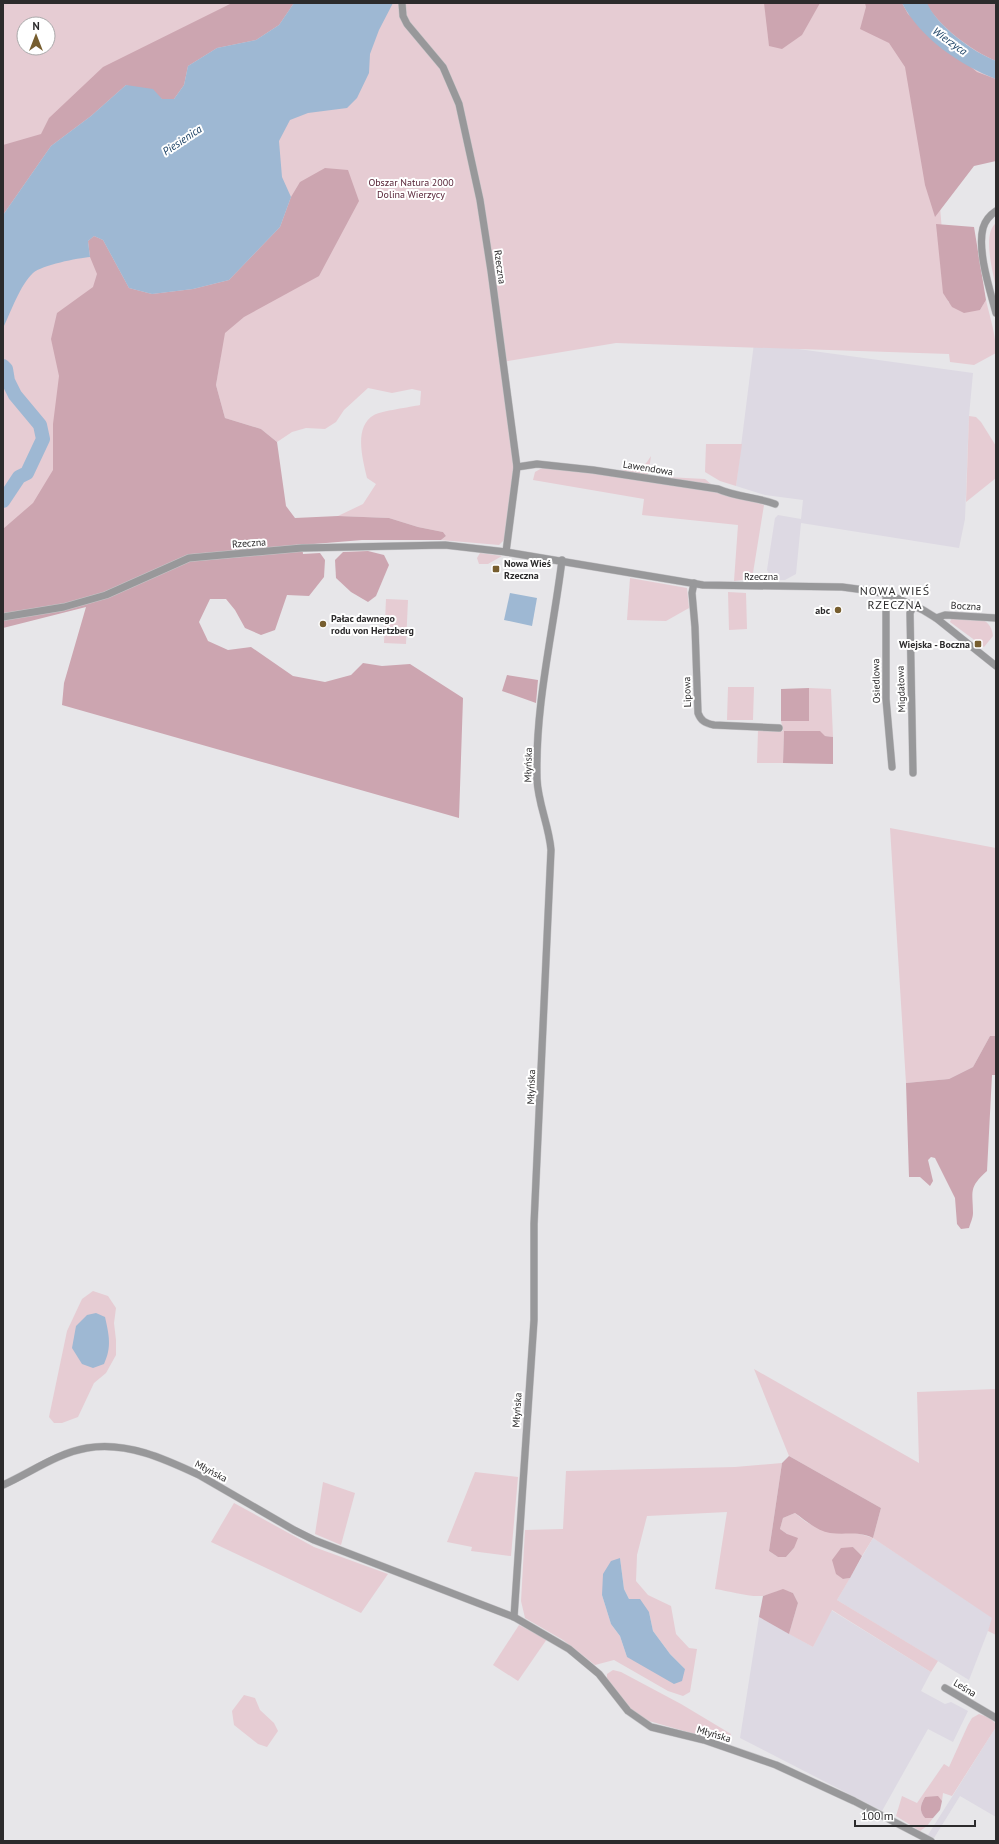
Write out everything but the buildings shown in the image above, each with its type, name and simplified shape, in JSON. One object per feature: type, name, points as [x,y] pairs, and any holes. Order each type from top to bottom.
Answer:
[{"type":"street","name":"Rzeczna","points":[[402,3],[403,16],[407,24],[443,67],[459,104],[480,200],[517,467],[506,552]]},
{"type":"street","points":[[996,211],[984,224],[982,239],[986,273],[996,313]]},
{"type":"street","name":"Lawendowa","points":[[517,467],[537,464],[593,470],[718,489],[762,499],[774,504]]},
{"type":"street","name":"Rzeczna","points":[[3,617],[64,607],[106,595],[167,567],[195,557],[302,548],[452,546],[562,560],[694,583],[724,586],[842,587],[886,594],[914,605],[936,618],[996,666]]},
{"type":"street","name":"Młyńska","points":[[514,1617],[534,1320],[534,1224],[552,850],[538,794],[540,713],[562,560]]},
{"type":"street","name":"Lipowa","points":[[694,583],[692,593],[695,627],[698,713],[700,718],[704,722],[714,725],[779,728]]},
{"type":"street","name":"Osiedlowa","points":[[886,594],[886,699],[892,767]]},
{"type":"street","name":"Migdałowa","points":[[914,605],[910,613],[914,773]]},
{"type":"street","name":"Boczna","points":[[936,618],[945,615],[996,618]]},
{"type":"street","name":"Młyńska","points":[[3,1485],[49,1462],[87,1448],[121,1448],[138,1451],[199,1475],[314,1540],[514,1617],[569,1649],[599,1674],[628,1711],[651,1727],[704,1740],[776,1765],[847,1797],[931,1841]]},
{"type":"street","name":"Leśna","points":[[945,1688],[996,1718]]},
{"type":"shaded area","points":[[232,3],[294,3],[279,25],[256,40],[217,48],[188,66],[184,85],[174,99],[162,99],[126,85],[91,116],[51,146],[3,215],[3,145],[41,134],[49,118],[103,67]]},
{"type":"shaded area","points":[[764,3],[820,3],[802,35],[782,49],[769,46]]},
{"type":"shaded area","points":[[865,3],[902,3],[908,14],[977,72],[996,79],[996,161],[974,166],[935,217],[925,185],[905,67],[889,43],[860,29],[866,7]]},
{"type":"shaded area","points":[[926,3],[996,3],[996,61],[977,51],[956,37],[931,12]]},
{"type":"shaded area","points":[[325,168],[348,170],[359,201],[319,276],[244,317],[225,333],[216,385],[225,418],[261,429],[277,442],[286,506],[295,518],[338,516],[389,518],[418,527],[443,532],[446,536],[441,540],[362,540],[302,545],[303,554],[320,553],[325,560],[324,577],[309,596],[287,595],[275,630],[261,635],[245,628],[235,610],[226,599],[210,599],[199,622],[208,641],[228,650],[251,647],[293,676],[325,682],[351,675],[363,663],[382,666],[410,664],[463,698],[459,818],[62,705],[64,683],[86,607],[3,628],[3,529],[33,503],[53,470],[53,424],[59,376],[51,339],[57,313],[93,287],[97,274],[90,257],[88,241],[94,236],[103,240],[129,288],[152,294],[193,289],[229,280],[280,227],[291,197],[300,182]]},
{"type":"shaded area","points":[[936,224],[974,227],[986,300],[980,310],[964,313],[952,307],[943,293]]},
{"type":"shaded area","points":[[754,343],[973,373],[969,416],[965,519],[959,548],[801,523],[796,574],[785,580],[772,580],[767,570],[775,518],[778,515],[801,519],[803,500],[765,495],[736,486]]},
{"type":"shaded area","points":[[368,551],[384,555],[389,565],[376,596],[368,602],[351,592],[336,578],[335,560],[343,552]]},
{"type":"shaded area","points":[[507,675],[538,680],[536,703],[502,691]]},
{"type":"shaded area","points":[[809,688],[809,721],[781,721],[781,689]]},
{"type":"shaded area","points":[[784,731],[820,731],[825,736],[833,737],[833,764],[783,763]]},
{"type":"shaded area","points":[[990,1036],[996,1036],[996,1075],[992,1075],[987,1171],[974,1186],[972,1195],[973,1215],[969,1228],[961,1229],[957,1224],[955,1198],[935,1158],[931,1157],[928,1160],[933,1181],[930,1186],[920,1177],[909,1177],[906,1083],[949,1079],[973,1067]]},
{"type":"shaded area","points":[[789,1456],[881,1508],[873,1538],[862,1535],[825,1532],[811,1525],[795,1513],[783,1518],[780,1529],[787,1534],[798,1538],[794,1548],[786,1557],[778,1557],[769,1551],[782,1463]]},
{"type":"shaded area","points":[[873,1538],[993,1618],[969,1680],[837,1600]]},
{"type":"shaded area","points":[[853,1547],[862,1556],[850,1578],[843,1579],[836,1574],[832,1560],[841,1548]]},
{"type":"shaded area","points":[[783,1589],[793,1593],[798,1603],[789,1634],[759,1617],[763,1596]]},
{"type":"shaded area","points":[[831,1610],[931,1672],[921,1691],[945,1704],[951,1702],[968,1711],[953,1742],[928,1729],[882,1811],[740,1738],[759,1617],[813,1647]]},
{"type":"shaded area","points":[[996,1727],[996,1817],[960,1796],[934,1838],[928,1835]]},
{"type":"shaded area","points":[[938,1796],[942,1801],[940,1810],[933,1818],[925,1818],[921,1808],[925,1797]]},
{"type":"green space","name":"Obszar Natura 2000 Dolina Wierzycy","points":[[3,3],[996,3],[996,142],[990,143],[940,207],[948,302],[980,310],[986,300],[994,333],[996,353],[974,365],[950,362],[949,354],[616,343],[502,362],[514,464],[504,540],[499,545],[441,540],[446,536],[443,532],[418,527],[389,518],[338,516],[363,504],[376,484],[367,478],[361,444],[363,427],[374,415],[420,405],[421,391],[412,389],[392,393],[368,388],[344,410],[336,422],[325,429],[306,428],[292,432],[277,442],[261,429],[225,418],[216,385],[221,354],[3,622]]},
{"type":"green space","points":[[996,223],[996,288],[989,244],[992,228]]},
{"type":"green space","points":[[969,416],[976,417],[981,422],[996,446],[996,478],[966,502]]},
{"type":"green space","points":[[706,444],[742,444],[736,486],[720,481],[705,472]]},
{"type":"green space","points":[[651,456],[648,476],[705,479],[719,491],[764,505],[752,579],[734,581],[738,525],[642,515],[644,499],[533,480],[535,472],[542,468],[595,471],[636,469],[643,466]]},
{"type":"green space","points":[[480,553],[502,556],[488,564],[479,564],[477,558]]},
{"type":"green space","points":[[630,578],[687,588],[689,608],[666,621],[627,620]]},
{"type":"green space","points":[[728,592],[746,593],[747,629],[729,630]]},
{"type":"green space","points":[[386,599],[408,600],[406,644],[384,643]]},
{"type":"green space","points":[[952,617],[972,618],[984,621],[991,629],[993,636],[984,647],[950,622]]},
{"type":"green space","points":[[728,687],[754,687],[753,720],[727,720]]},
{"type":"green space","points":[[809,688],[831,689],[833,737],[784,731],[783,763],[757,763],[758,730],[783,731],[781,721],[809,721]]},
{"type":"green space","points":[[890,828],[996,848],[996,1036],[990,1036],[973,1067],[949,1079],[906,1083]]},
{"type":"green space","points":[[93,1291],[108,1296],[116,1308],[114,1323],[116,1355],[106,1373],[94,1383],[78,1417],[62,1423],[54,1423],[49,1417],[67,1331],[82,1299]]},
{"type":"green space","points":[[754,1369],[919,1463],[917,1392],[996,1389],[996,1635],[988,1631],[992,1618],[873,1538],[881,1508],[789,1456]]},
{"type":"green space","points":[[782,1463],[769,1551],[778,1557],[786,1557],[794,1548],[787,1534],[780,1529],[783,1518],[795,1513],[804,1521],[818,1527],[865,1535],[873,1538],[862,1556],[853,1547],[843,1579],[850,1578],[837,1600],[938,1661],[931,1672],[832,1610],[813,1647],[789,1634],[798,1603],[793,1593],[788,1591],[780,1591],[757,1596],[715,1589],[727,1512],[647,1516],[637,1555],[636,1581],[648,1595],[671,1606],[676,1634],[689,1648],[697,1649],[690,1692],[683,1696],[668,1691],[614,1660],[595,1665],[563,1640],[525,1618],[521,1601],[525,1530],[563,1529],[566,1471],[735,1467]],"holes":[[[620,1558],[624,1589],[629,1599],[649,1612],[653,1631],[670,1654],[685,1669],[627,1657],[620,1636],[611,1624],[602,1595]]]},
{"type":"green space","points":[[475,1472],[518,1477],[511,1556],[471,1551],[472,1547],[447,1542]]},
{"type":"green space","points":[[323,1482],[355,1493],[341,1545],[315,1534]]},
{"type":"green space","points":[[234,1503],[314,1547],[388,1574],[361,1613],[211,1542]]},
{"type":"green space","points":[[519,1625],[547,1639],[518,1681],[493,1665]]},
{"type":"green space","points":[[613,1670],[621,1672],[681,1704],[731,1734],[730,1740],[725,1742],[716,1740],[649,1721],[632,1710],[607,1679],[607,1674]]},
{"type":"green space","points":[[244,1695],[255,1698],[260,1710],[274,1723],[278,1731],[267,1747],[258,1744],[234,1725],[232,1711]]},
{"type":"green space","points":[[979,1714],[990,1718],[996,1724],[996,1727],[952,1796],[943,1793],[942,1801],[938,1797],[925,1797],[921,1805],[921,1810],[925,1818],[933,1818],[927,1826],[920,1831],[896,1816],[902,1796],[917,1803],[944,1764],[949,1767],[968,1725],[972,1718]]},
{"type":"water","points":[[294,3],[393,3],[379,30],[370,54],[369,73],[357,98],[347,108],[308,113],[290,120],[279,141],[282,177],[291,197],[280,227],[229,280],[193,289],[152,294],[129,288],[103,240],[94,236],[88,241],[90,257],[69,260],[44,267],[33,273],[28,278],[20,291],[3,328],[3,215],[51,146],[91,116],[126,85],[153,89],[162,99],[174,99],[184,85],[188,66],[217,48],[256,40],[279,25]]},
{"type":"water","name":"Wierzyca","points":[[902,3],[927,3],[932,12],[947,29],[967,45],[996,61],[996,79],[969,66],[942,49],[919,28]]},
{"type":"water","points":[[510,593],[537,598],[532,626],[504,620]]},
{"type":"water","points":[[96,1313],[105,1317],[109,1335],[109,1346],[107,1358],[104,1364],[93,1368],[82,1364],[72,1348],[76,1326],[87,1315]]},
{"type":"water","points":[[620,1558],[624,1589],[629,1599],[640,1599],[649,1612],[653,1631],[670,1654],[685,1669],[682,1681],[674,1684],[627,1657],[620,1636],[611,1624],[602,1595],[603,1574],[611,1561]]},
{"type":"waterway","name":"Piesienica","points":[[3,366],[6,369],[8,381],[15,395],[40,425],[43,439],[27,473],[19,477],[3,501]]},
{"type":"place","name":"Nowa Wieś Rzeczna","points":[[496,569]]},
{"type":"place","name":"abc","points":[[838,610]]},
{"type":"place","name":"Pałac dawnego rodu von Hertzberg","points":[[323,624]]},
{"type":"place","name":"Wiejska - Boczna","points":[[978,644]]},
{"type":"district","name":"NOWA WIEŚ RZECZNA","points":[[895,597]]}]
